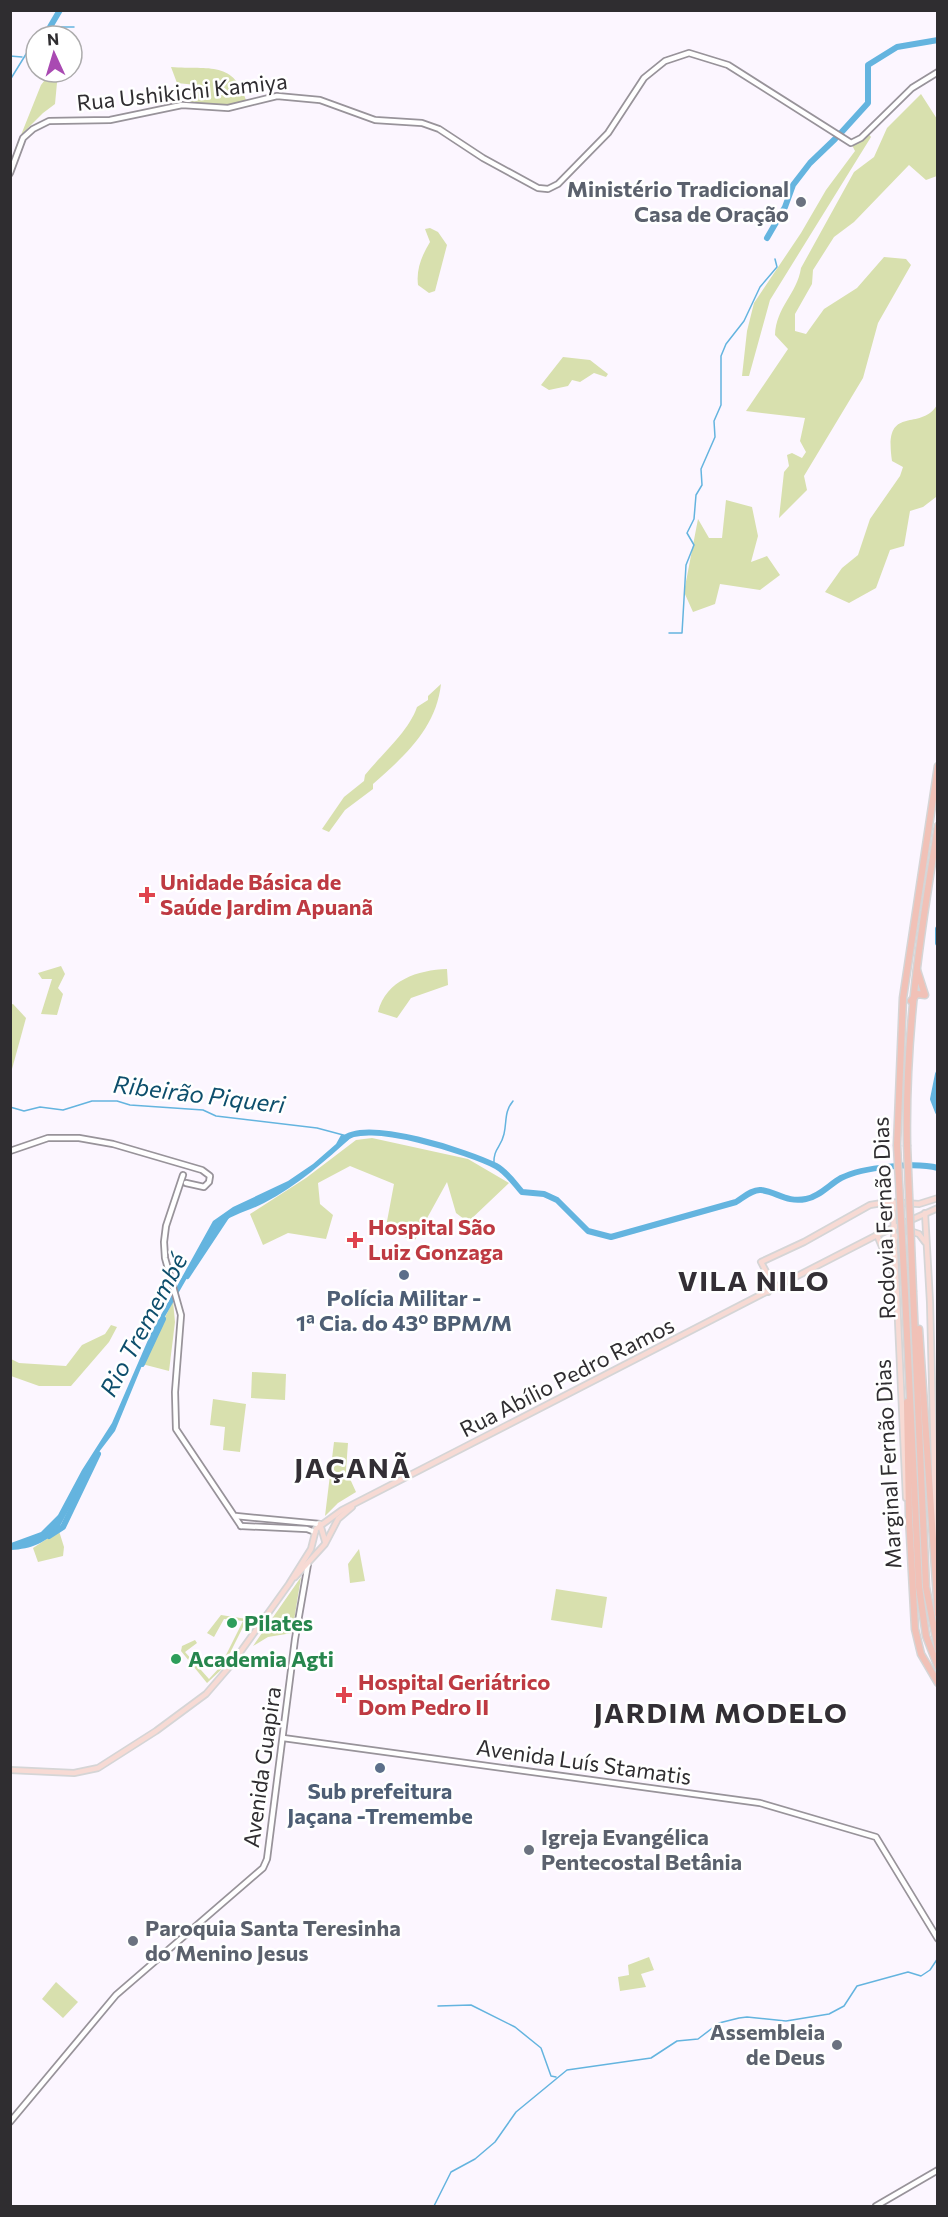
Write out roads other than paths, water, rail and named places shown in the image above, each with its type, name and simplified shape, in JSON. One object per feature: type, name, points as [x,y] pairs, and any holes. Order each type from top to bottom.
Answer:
[{"type":"highway","name":"Rodovia Fernão Dias","points":[[938,766],[903,999],[897,1145],[920,1587],[925,1629],[938,1667]]},
{"type":"highway","name":"Rodovia Fernão Dias","points":[[938,826],[911,1001],[906,1074],[926,1587],[938,1649]]},
{"type":"highway","points":[[911,1001],[917,994],[925,995],[916,966]]},
{"type":"highway","name":"Marginal Fernão Dias","points":[[913,1294],[918,1310],[938,1614]]},
{"type":"highway","points":[[908,1360],[909,1517]]},
{"type":"highway","name":"Marginal Fernão Dias","points":[[909,1517],[916,1639],[921,1654],[938,1683]]},
{"type":"main road","name":"Rua Ushikichi Kamiya","points":[[10,173],[23,138],[33,129],[49,121],[110,120],[182,105],[228,108],[266,97],[305,97],[333,103],[375,120],[413,121],[430,126],[513,175],[538,188],[549,189],[558,184],[608,133],[644,78],[660,65],[681,54],[698,53],[728,65],[851,143],[866,133],[912,88],[938,72]]},
{"type":"main road","points":[[10,1151],[48,1138],[80,1138],[117,1145],[208,1173],[208,1185],[202,1187],[186,1183]]},
{"type":"main road","points":[[177,1163],[186,1183]]},
{"type":"main road","points":[[196,1168],[183,1174],[164,1242],[167,1267],[178,1299],[181,1319],[175,1392],[176,1429],[241,1526]]},
{"type":"main road","points":[[176,1196],[186,1183]]},
{"type":"main road","points":[[768,1292],[771,1281],[761,1262],[804,1242],[866,1207],[882,1202],[919,1204],[938,1198]]},
{"type":"main road","name":"Marginal Fernão Dias","points":[[896,1203],[893,1210],[894,1238],[909,1517]]},
{"type":"main road","name":"Rua Abílio Pedro Ramos","points":[[320,1524],[877,1235],[938,1208]]},
{"type":"main road","points":[[924,1213],[927,1244],[936,1543],[934,1548]]},
{"type":"main road","points":[[894,1238],[902,1230],[911,1230],[922,1236],[927,1244]]},
{"type":"main road","points":[[877,1235],[887,1264],[896,1281]]},
{"type":"main road","points":[[771,1281],[783,1284]]},
{"type":"main road","points":[[10,1770],[81,1773],[98,1768],[121,1755],[206,1694],[231,1665],[290,1584],[320,1551],[338,1519],[356,1504]]},
{"type":"main road","points":[[236,1516],[320,1524]]},
{"type":"main road","points":[[241,1526],[248,1517]]},
{"type":"main road","points":[[320,1524],[324,1530],[325,1544]]},
{"type":"main road","points":[[308,1564],[315,1532],[320,1524]]},
{"type":"main road","points":[[241,1526],[301,1528],[315,1532]]},
{"type":"main road","points":[[312,1546],[315,1550],[320,1551]]},
{"type":"main road","points":[[290,1584],[312,1546]]},
{"type":"main road","name":"Avenida Guapira","points":[[10,2122],[116,1995],[263,1868],[267,1859],[298,1619],[308,1564]]},
{"type":"main road","name":"Avenida Luís Stamatis","points":[[283,1738],[764,1803],[876,1837],[938,1938]]},
{"type":"main road","points":[[876,2206],[938,2170]]},
{"type":"water","points":[[341,1135],[353,1136],[300,1181],[264,1203],[233,1216],[215,1229],[155,1334],[115,1431],[99,1452],[60,1526],[50,1537],[38,1544],[11,1550],[11,1543],[41,1532],[58,1515],[82,1470],[112,1423],[151,1333],[213,1221],[233,1207],[288,1181],[313,1164],[336,1144]]},
{"type":"waterway","name":"Ribeirão Piqueri","points":[[52,24],[60,10]]},
{"type":"waterway","points":[[839,135],[868,103],[868,65],[897,47],[938,40]]},
{"type":"waterway","points":[[10,56],[22,57]]},
{"type":"waterway","name":"Ribeirão Piqueri","points":[[10,80],[24,57]]},
{"type":"waterway","points":[[767,238],[785,207],[793,185],[810,163],[835,139]]},
{"type":"waterway","points":[[669,633],[682,633],[686,565],[694,545],[687,533],[694,519],[696,495],[702,485],[701,469],[715,437],[714,421],[721,405],[721,356],[726,344],[744,321],[760,287],[777,267],[775,259]]},
{"type":"waterway","points":[[938,929],[938,943]]},
{"type":"waterway","points":[[938,1074],[933,1099],[938,1112]]},
{"type":"waterway","name":"Ribeirão Piqueri","points":[[10,1107],[24,1111],[40,1107],[63,1110],[92,1101],[117,1101],[130,1105],[203,1110],[216,1116],[317,1128],[347,1136]]},
{"type":"waterway","points":[[494,1165],[496,1151],[504,1134],[507,1113],[513,1101]]},
{"type":"waterway","name":"Rio Tremembé","points":[[343,1140],[354,1134],[394,1135],[464,1153],[500,1168],[522,1192],[544,1194],[557,1200],[588,1231],[611,1237],[736,1202],[758,1190],[799,1200],[815,1196],[841,1178],[875,1168],[916,1165],[938,1168]]},
{"type":"waterway","name":"Rio Tremembé","points":[[187,1276],[226,1217]]},
{"type":"waterway","name":"Rio Tremembé","points":[[142,1364],[163,1319]]},
{"type":"waterway","name":"Rio Tremembé","points":[[49,1536],[63,1527],[98,1454]]},
{"type":"waterway","points":[[434,2206],[451,2172],[475,2159],[495,2142],[516,2112],[567,2070],[651,2058],[677,2041],[698,2039],[719,2023],[739,2018],[786,2021],[829,2014],[844,2006],[857,1986],[908,1972],[921,1976],[930,1970],[938,1958]]},
{"type":"waterway","points":[[438,2006],[471,2005],[515,2027],[541,2048],[551,2076],[556,2077]]},
{"type":"place","name":"Ministério Tradicional Casa de Oração","points":[[801,202]]},
{"type":"place","name":"Unidade Básica de Saúde Jardim Apuanã","points":[[147,895]]},
{"type":"place","name":"Hospital São Luiz Gonzaga","points":[[355,1240]]},
{"type":"place","name":"Polícia Militar - 1ª Cia. do 43º BPM/M","points":[[404,1275]]},
{"type":"place","name":"Pilates","points":[[232,1623]]},
{"type":"place","name":"Academia Agti","points":[[176,1659]]},
{"type":"place","name":"Hospital Geriátrico Dom Pedro II","points":[[344,1695]]},
{"type":"place","name":"Sub prefeitura Jaçana -Tremembe","points":[[380,1768]]},
{"type":"place","name":"Igreja Evangélica Pentecostal Betânia","points":[[529,1850]]},
{"type":"place","name":"Paroquia Santa Teresinha do Menino Jesus","points":[[133,1941]]},
{"type":"place","name":"Assembleia de Deus","points":[[837,2045]]},
{"type":"district","name":"VILA NILO","points":[[754,1281]]},
{"type":"district","name":"JAÇANÃ","points":[[353,1468]]},
{"type":"district","name":"JARDIM MODELO","points":[[721,1713]]}]
